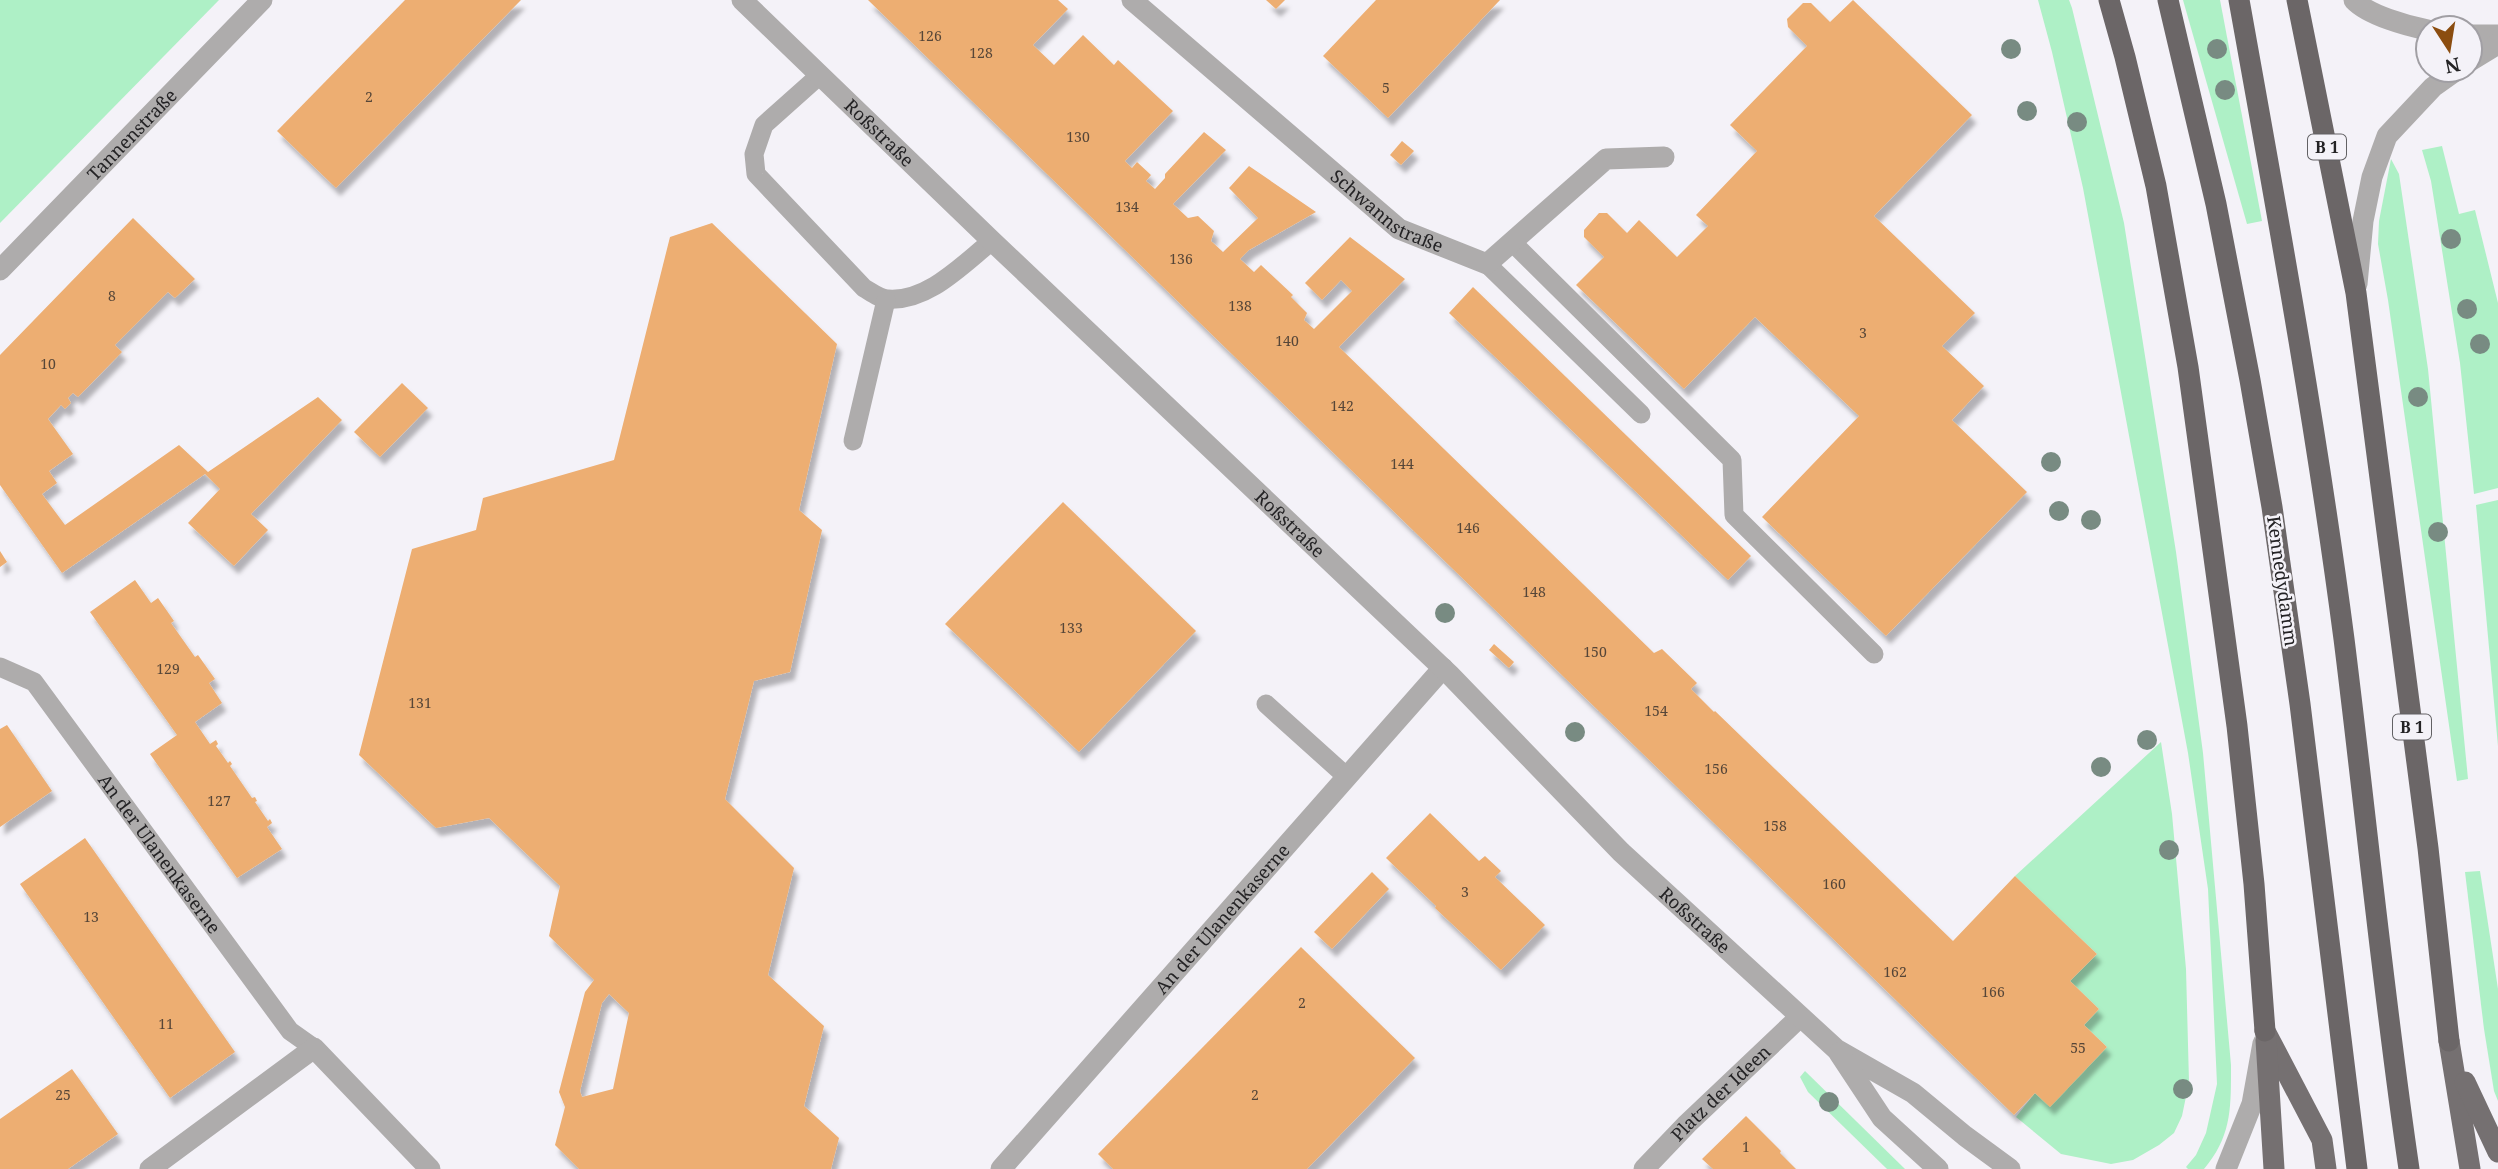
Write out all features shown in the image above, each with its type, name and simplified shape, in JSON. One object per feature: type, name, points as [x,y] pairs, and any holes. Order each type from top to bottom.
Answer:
[{"type":"highway","points":[[2109,0],[2156,186],[2188,368],[2237,726],[2265,1031]]},
{"type":"highway","name":"Kennedydamm","points":[[2168,0],[2180,42],[2221,231],[2272,507],[2300,704],[2357,1169]]},
{"type":"highway","points":[[2239,0],[2293,303],[2341,623],[2394,1068],[2409,1169]]},
{"type":"highway","name":"B 1","points":[[2297,0],[2356,293],[2428,848],[2449,1041]]},
{"type":"main road","points":[[2265,1031],[2274,1169]]},
{"type":"main road","points":[[2265,1031],[2322,1140],[2326,1169]]},
{"type":"main road","points":[[2449,1041],[2474,1104],[2498,1152]]},
{"type":"main road","name":"B 1","points":[[2449,1041],[2470,1169]]},
{"type":"main road","points":[[2456,1169],[2465,1136]]},
{"type":"street","name":"Tannenstraße","points":[[0,270],[262,0]]},
{"type":"street","name":"Roßstraße","points":[[742,0],[1443,668],[1621,852],[1836,1049],[1913,1093],[2010,1169]]},
{"type":"street","name":"Schwannstraße","points":[[1132,0],[1399,229],[1487,264]]},
{"type":"street","points":[[2354,0],[2360,6],[2414,27]]},
{"type":"street","points":[[2356,293],[2363,221],[2372,177],[2387,136],[2437,84]]},
{"type":"street","points":[[1487,264],[1606,159],[1664,157]]},
{"type":"street","name":"An der Ulanenkaserne","points":[[1002,1169],[1443,668]]},
{"type":"street","name":"Platz der Ideen","points":[[1644,1169],[1687,1124],[1800,1017]]},
{"type":"street","points":[[2226,1169],[2252,1104],[2265,1031]]},
{"type":"street","points":[[149,1169],[314,1048]]},
{"type":"street","name":"An der Ulanenkaserne","points":[[314,1048],[430,1169]]},
{"type":"street","name":"Roßstraße","points":[[1836,1049],[1882,1118],[1938,1169]]},
{"type":"lane","points":[[820,75],[764,125],[754,155],[756,174],[864,288],[886,300],[911,298],[936,285],[992,241]]},
{"type":"lane","points":[[1512,242],[1732,460],[1734,515],[1874,654]]},
{"type":"lane","points":[[1487,264],[1641,414]]},
{"type":"lane","points":[[853,442],[886,300]]},
{"type":"lane","name":"An der Ulanenkaserne","points":[[0,667],[34,682],[290,1031],[314,1048]]},
{"type":"lane","points":[[1266,704],[1347,777]]},
{"type":"green space","points":[[0,0],[219,0],[0,223]]},
{"type":"green space","points":[[2038,0],[2069,0],[2072,8],[2124,223],[2176,552],[2203,753],[2231,1065],[2230,1108],[2225,1133],[2204,1169],[2186,1167],[2196,1155],[2206,1133],[2217,1084],[2208,889],[2188,753],[2083,188]]},
{"type":"green space","points":[[2183,0],[2220,0],[2262,221],[2247,224]]},
{"type":"green space","points":[[2442,146],[2459,214],[2475,210],[2498,303],[2498,488],[2474,494],[2460,363],[2431,181],[2422,150]]},
{"type":"green space","points":[[2391,159],[2399,174],[2428,369],[2468,779],[2457,781],[2378,244],[2379,221]]},
{"type":"green space","points":[[2498,500],[2498,746],[2476,505]]},
{"type":"green space","points":[[2161,742],[2172,814],[2186,969],[2189,1082],[2182,1116],[2174,1133],[2133,1160],[2111,1164],[2061,1154],[2016,1117],[2035,1093],[2050,1106],[2107,1047],[2084,1025],[2099,1009],[2070,981],[2097,954],[2015,876]]},
{"type":"green space","points":[[2480,871],[2498,989],[2498,1101],[2484,1029],[2465,872]]},
{"type":"green space","points":[[1805,1071],[1905,1169],[1887,1169],[1808,1092],[1800,1077]]},
{"type":"building","points":[[405,0],[521,0],[336,188],[277,131]]},
{"type":"building","points":[[868,0],[1058,0],[1068,9],[1033,45],[1054,65],[1083,35],[1114,65],[1118,60],[1173,111],[1125,161],[1132,168],[1137,162],[1151,175],[1146,181],[1155,189],[1165,178],[1165,174],[1204,132],[1226,150],[1173,204],[1188,218],[1198,216],[1214,231],[1211,241],[1223,252],[1258,218],[1229,188],[1249,166],[1316,212],[1249,250],[1240,259],[1254,272],[1261,265],[1293,295],[1291,297],[1307,313],[1304,320],[1314,329],[1352,291],[1341,280],[1322,300],[1305,283],[1350,237],[1405,279],[1339,347],[1654,653],[1662,649],[1697,683],[1691,689],[1953,941],[2015,876],[2097,954],[2070,981],[2099,1009],[2084,1025],[2107,1047],[2050,1107],[2035,1093],[2014,1115]]},
{"type":"building","points":[[1266,0],[1285,0],[1276,9]]},
{"type":"building","points":[[1376,0],[1500,0],[1388,118],[1323,56]]},
{"type":"building","points":[[1853,0],[1972,115],[1874,216],[1975,313],[1942,346],[1984,386],[1952,420],[2027,492],[1886,636],[1762,517],[1859,416],[1755,317],[1684,389],[1576,285],[1604,257],[1584,237],[1584,230],[1599,213],[1607,213],[1627,233],[1639,220],[1677,257],[1708,226],[1696,215],[1757,151],[1730,125],[1807,46],[1788,27],[1787,19],[1803,3],[1811,3],[1830,22]]},
{"type":"building","points":[[1402,141],[1414,151],[1401,165],[1390,155]]},
{"type":"building","points":[[133,218],[195,279],[175,298],[168,292],[115,345],[122,352],[78,397],[73,393],[68,398],[71,403],[65,409],[61,405],[48,419],[73,454],[49,471],[57,483],[42,494],[65,525],[179,445],[208,472],[318,397],[342,420],[251,514],[268,530],[234,566],[188,523],[220,489],[205,474],[62,573],[0,485],[0,355]]},
{"type":"building","points":[[712,223],[837,344],[799,510],[822,530],[790,672],[754,681],[725,799],[794,868],[768,975],[824,1026],[804,1106],[839,1138],[831,1169],[579,1169],[555,1145],[565,1107],[559,1092],[585,992],[594,980],[549,936],[560,886],[489,818],[436,828],[359,755],[412,549],[476,530],[483,498],[614,460],[670,237]],"holes":[[[609,994],[629,1013],[613,1089],[582,1097],[580,1091],[602,1003]]]},
{"type":"building","points":[[1473,287],[1751,556],[1728,580],[1449,313]]},
{"type":"building","points":[[402,383],[428,408],[380,457],[354,432]]},
{"type":"building","points":[[1063,502],[1196,631],[1079,752],[945,624]]},
{"type":"building","points":[[0,551],[7,562],[0,567]]},
{"type":"building","points":[[135,580],[151,603],[158,598],[174,621],[171,623],[195,657],[198,655],[215,679],[209,683],[222,703],[195,722],[210,744],[216,740],[216,746],[228,763],[230,761],[230,766],[252,798],[255,797],[255,802],[268,821],[270,819],[272,823],[267,827],[282,849],[237,878],[150,754],[177,735],[90,612]]},
{"type":"building","points":[[1494,644],[1514,662],[1509,668],[1489,650]]},
{"type":"building","points":[[7,725],[52,791],[0,827],[0,729]]},
{"type":"building","points":[[1430,813],[1479,861],[1485,856],[1501,871],[1495,877],[1545,925],[1501,970],[1386,858]]},
{"type":"building","points":[[85,838],[235,1052],[170,1098],[20,884]]},
{"type":"building","points":[[1372,872],[1389,889],[1332,949],[1314,932]]},
{"type":"building","points":[[1301,947],[1415,1058],[1307,1169],[1113,1169],[1098,1154]]},
{"type":"building","points":[[72,1069],[118,1134],[68,1169],[0,1169],[0,1119]]},
{"type":"building","points":[[1746,1116],[1796,1169],[1713,1169],[1702,1159]]}]
